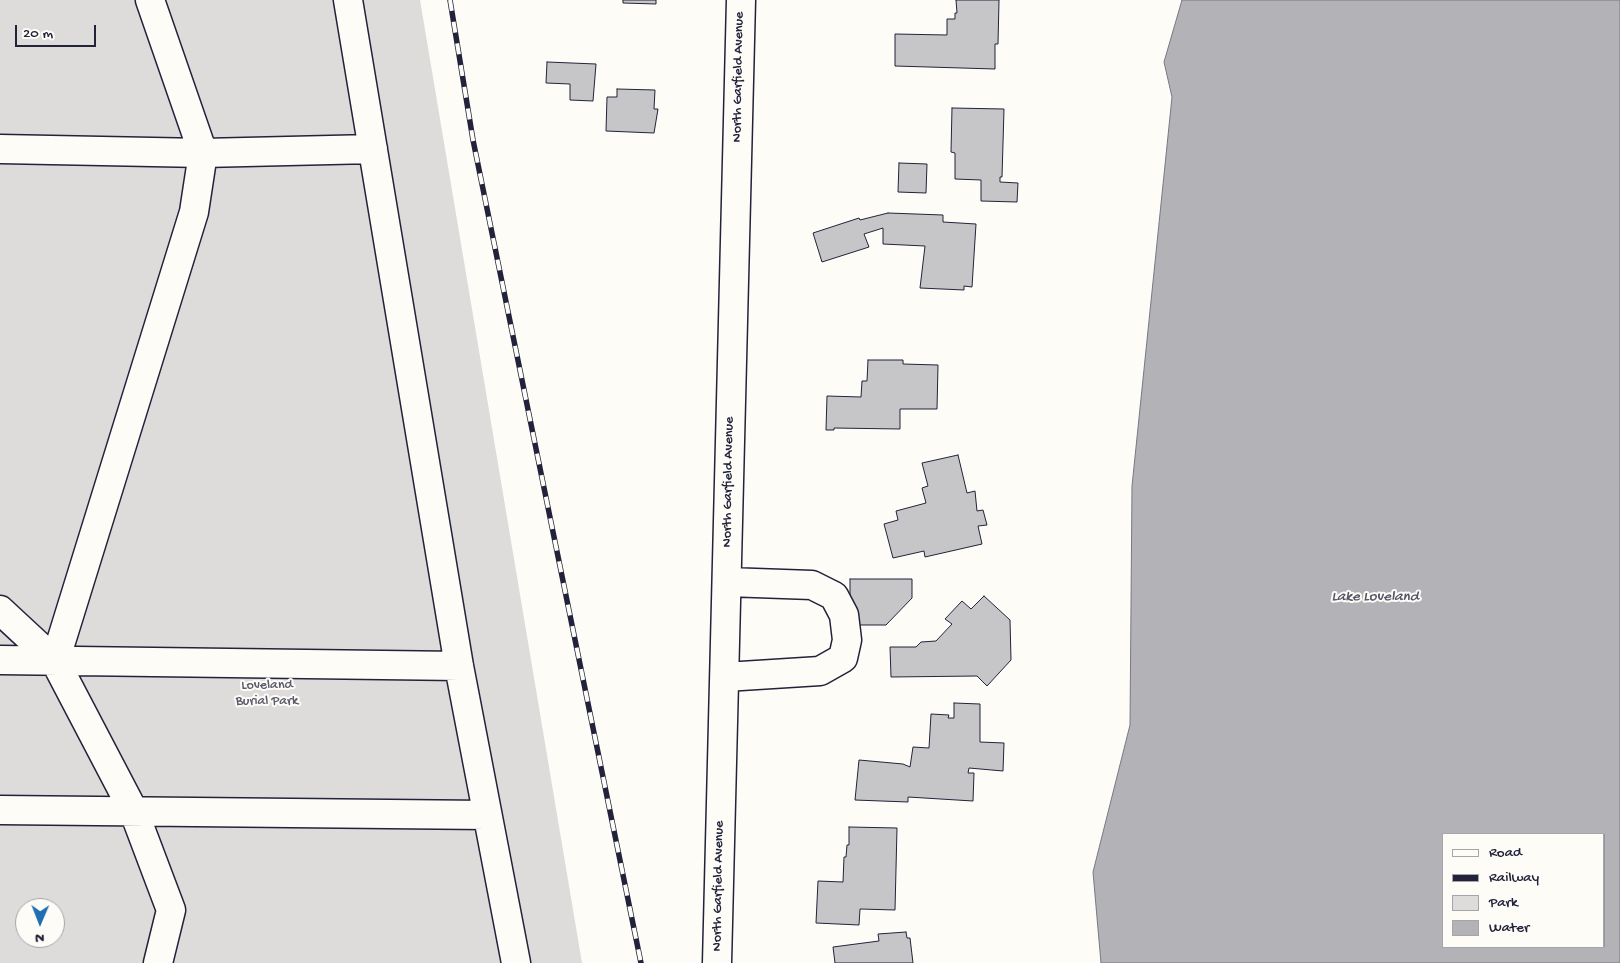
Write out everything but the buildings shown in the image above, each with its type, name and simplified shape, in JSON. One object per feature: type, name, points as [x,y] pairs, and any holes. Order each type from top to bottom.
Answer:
[{"type":"street","points":[[55,661],[194,212],[203,153],[150,0]]},
{"type":"street","points":[[348,0],[459,666],[486,815],[516,963]]},
{"type":"street","name":"North Garfield Avenue","points":[[725,963],[718,950],[741,0]]},
{"type":"street","points":[[0,150],[203,153],[373,149]]},
{"type":"street","points":[[724,677],[820,671],[843,658],[847,640],[844,615],[834,596],[812,585],[727,582]]},
{"type":"street","points":[[0,610],[55,661],[134,812],[171,910],[158,963]]},
{"type":"street","points":[[0,660],[459,666]]},
{"type":"street","points":[[0,810],[486,815]]},
{"type":"green space","name":"Loveland Burial Park","points":[[0,0],[420,0],[582,963],[0,963]]},
{"type":"water","name":"Lake Loveland","points":[[1182,0],[1620,0],[1620,963],[1101,963],[1093,872],[1130,725],[1132,486],[1172,97],[1164,62]]},
{"type":"railway","points":[[450,0],[473,140],[641,963]]}]
